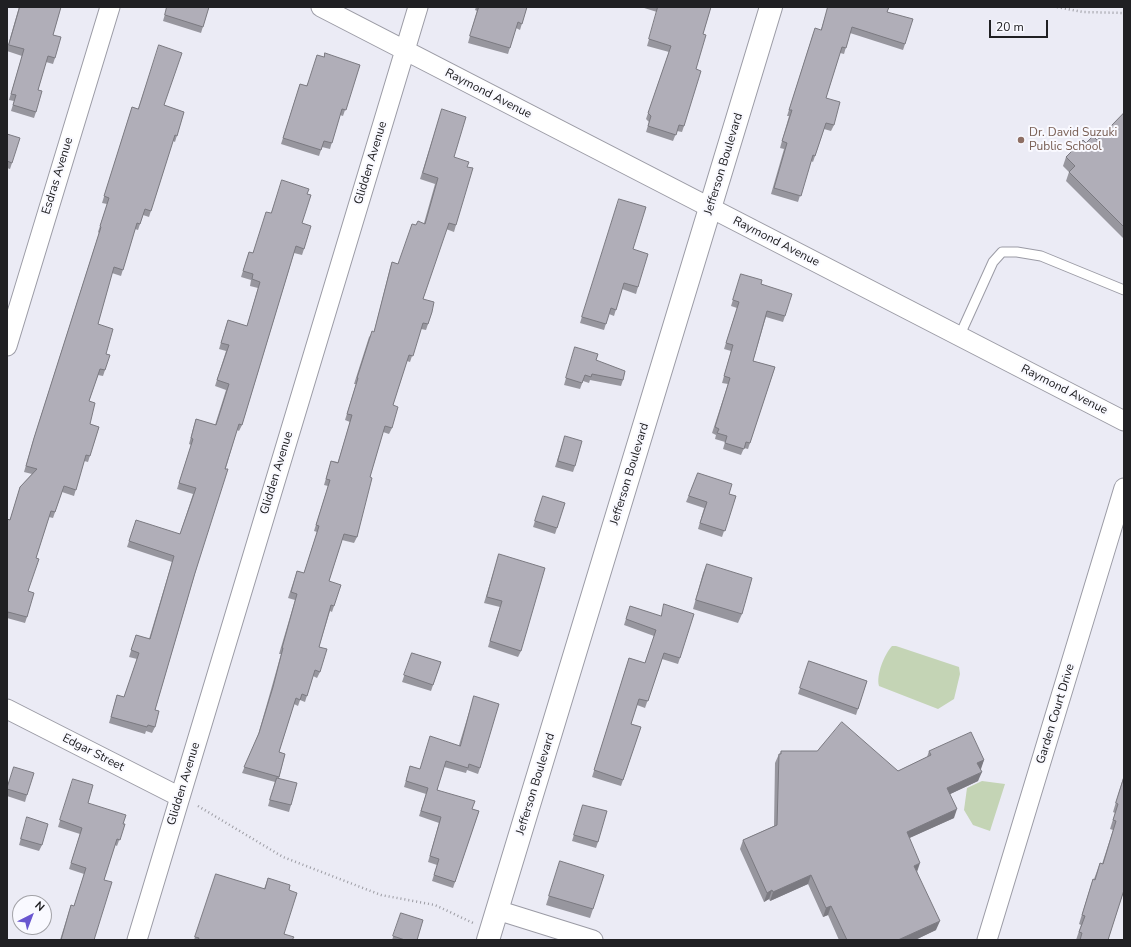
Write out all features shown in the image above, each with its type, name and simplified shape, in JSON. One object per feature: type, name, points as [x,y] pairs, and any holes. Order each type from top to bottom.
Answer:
[{"type":"street","name":"Esdras Avenue","points":[[7,346],[110,7]]},
{"type":"street","name":"Raymond Avenue","points":[[322,7],[1124,421]]},
{"type":"street","name":"Glidden Avenue","points":[[137,940],[186,800],[418,7]]},
{"type":"street","name":"Jefferson Boulevard","points":[[488,940],[772,7]]},
{"type":"street","name":"Garden Court Drive","points":[[987,940],[1124,488]]},
{"type":"street","name":"Edgar Street","points":[[7,709],[186,800]]},
{"type":"street","points":[[497,910],[593,940]]},
{"type":"lane","points":[[959,337],[994,262],[1002,252],[1017,252],[1041,256],[1124,290]]},
{"type":"path","points":[[1057,7],[1083,12],[1124,13]]},
{"type":"path","points":[[186,800],[283,857],[381,895],[435,905],[474,923]]},
{"type":"green space","points":[[892,646],[959,667],[960,674],[954,699],[938,709],[879,686],[878,681],[881,665]]},
{"type":"green space","points":[[982,781],[1005,784],[990,831],[973,825],[964,810],[967,788]]},
{"type":"building","points":[[20,7],[61,7],[53,35],[61,37],[55,58],[48,56],[38,90],[42,91],[36,112],[13,105],[16,95],[11,94],[24,49],[9,45]]},
{"type":"building","points":[[167,7],[209,7],[203,27],[165,15]]},
{"type":"building","points":[[479,7],[527,7],[522,24],[518,22],[510,48],[470,36]]},
{"type":"building","points":[[658,7],[711,7],[703,34],[706,35],[696,69],[701,71],[684,126],[679,125],[676,135],[648,126],[651,116],[648,113],[671,46],[649,39]]},
{"type":"building","points":[[828,7],[889,7],[887,12],[913,19],[905,44],[852,27],[846,48],[842,47],[826,98],[840,102],[834,125],[826,123],[815,156],[813,155],[801,196],[774,188],[787,143],[782,141],[792,110],[789,110],[815,28],[821,30]]},
{"type":"building","points":[[159,45],[182,53],[164,105],[184,112],[177,136],[175,135],[151,211],[145,209],[140,224],[137,223],[123,270],[114,267],[98,324],[113,329],[106,354],[110,355],[105,370],[100,369],[89,401],[95,403],[90,424],[99,427],[90,456],[86,455],[76,490],[64,486],[55,512],[51,511],[36,558],[39,559],[28,591],[34,593],[27,617],[8,612],[7,616],[7,519],[10,520],[20,487],[37,469],[26,466],[34,438],[101,227],[100,226],[109,198],[104,196],[132,107],[138,109]]},
{"type":"building","points":[[325,53],[360,65],[346,110],[342,109],[332,143],[324,141],[321,150],[283,138],[300,84],[307,86],[317,55],[324,57]]},
{"type":"building","points":[[442,109],[466,117],[454,157],[469,162],[467,167],[473,168],[456,225],[449,223],[423,299],[434,302],[432,312],[428,324],[423,323],[413,356],[409,355],[393,405],[398,407],[392,428],[385,426],[370,477],[372,478],[357,537],[344,534],[329,581],[341,585],[334,606],[331,605],[319,647],[327,649],[320,672],[315,670],[307,696],[302,694],[300,700],[296,698],[279,752],[285,754],[279,777],[244,767],[259,733],[273,687],[297,594],[291,592],[297,571],[304,573],[319,526],[316,525],[330,480],[326,479],[331,461],[338,463],[352,415],[347,414],[372,331],[374,332],[392,262],[398,264],[412,224],[416,225],[418,221],[425,224],[438,178],[423,173]]},
{"type":"building","points":[[1124,113],[1124,227],[1069,172],[1075,166],[1066,157],[1083,140],[1086,143],[1093,136],[1097,140]]},
{"type":"building","points":[[7,134],[20,138],[12,163],[7,161]]},
{"type":"building","points":[[282,180],[309,189],[307,194],[311,195],[302,223],[311,226],[304,249],[296,246],[242,425],[239,424],[225,469],[228,469],[195,573],[155,710],[159,711],[155,727],[148,725],[147,727],[111,717],[117,695],[124,697],[139,653],[131,650],[136,635],[150,639],[174,556],[129,541],[136,520],[180,534],[196,488],[179,483],[193,439],[191,438],[196,419],[216,425],[229,384],[217,380],[229,345],[221,343],[228,320],[247,326],[260,282],[252,279],[253,274],[243,271],[249,252],[253,253],[266,212],[271,213]]},
{"type":"building","points":[[619,199],[646,207],[633,249],[648,254],[638,287],[624,283],[616,310],[611,308],[606,324],[582,317]]},
{"type":"building","points":[[741,274],[762,280],[761,284],[792,294],[785,316],[767,311],[753,361],[775,367],[750,443],[746,442],[744,449],[725,443],[727,436],[717,433],[719,429],[715,427],[730,378],[724,376],[733,345],[726,343],[739,302],[733,300]]},
{"type":"building","points":[[575,347],[598,354],[596,360],[625,371],[623,380],[592,374],[591,377],[585,375],[582,383],[566,378]]},
{"type":"building","points":[[565,436],[582,441],[575,466],[558,461]]},
{"type":"building","points":[[698,473],[732,484],[729,494],[736,496],[725,531],[700,523],[707,502],[689,496]]},
{"type":"building","points":[[543,496],[565,503],[557,528],[535,521]]},
{"type":"building","points":[[499,554],[545,568],[521,651],[490,641],[502,601],[487,597]]},
{"type":"building","points":[[707,564],[752,578],[742,614],[696,600]]},
{"type":"building","points":[[664,604],[694,614],[680,658],[664,653],[648,701],[639,699],[631,724],[641,727],[623,780],[594,770],[629,658],[645,663],[656,630],[626,619],[630,606],[661,616]]},
{"type":"building","points":[[412,653],[441,662],[433,685],[404,675]]},
{"type":"building","points":[[809,661],[867,681],[858,709],[800,688]]},
{"type":"building","points":[[474,696],[499,704],[480,768],[469,764],[468,768],[446,761],[437,790],[475,801],[472,809],[479,811],[455,882],[434,875],[439,859],[430,856],[441,817],[421,811],[428,788],[406,781],[410,766],[420,769],[430,736],[460,746]]},
{"type":"building","points":[[842,722],[898,771],[931,755],[929,751],[971,732],[984,760],[977,763],[982,772],[947,788],[957,809],[907,832],[920,863],[914,866],[940,921],[898,940],[847,940],[831,906],[826,908],[811,875],[773,892],[772,890],[767,893],[743,840],[777,825],[779,754],[781,754],[781,751],[817,751]]},
{"type":"building","points":[[14,767],[34,773],[27,795],[7,789]]},
{"type":"building","points":[[1124,777],[1124,890],[1108,940],[1080,940],[1082,933],[1079,932],[1085,916],[1082,915],[1093,879],[1095,880],[1100,863],[1103,864],[1116,821],[1113,820],[1118,804],[1116,803]]},
{"type":"building","points":[[277,778],[297,783],[291,805],[270,800]]},
{"type":"building","points":[[73,779],[93,785],[88,803],[126,815],[120,840],[117,839],[104,880],[112,882],[94,940],[61,940],[71,905],[74,906],[86,868],[71,863],[82,828],[60,820]]},
{"type":"building","points":[[583,805],[607,811],[598,842],[574,835]]},
{"type":"building","points":[[27,817],[48,824],[42,845],[21,839]]},
{"type":"building","points":[[560,861],[604,875],[593,909],[549,896]]},
{"type":"building","points":[[216,874],[265,889],[268,878],[290,885],[289,890],[297,893],[284,934],[294,937],[292,940],[198,940],[199,938],[195,937]]},
{"type":"building","points":[[401,913],[423,920],[417,940],[405,940],[393,936]]},
{"type":"place","name":"Dr. David Suzuki Public School","points":[[1021,140]]}]
